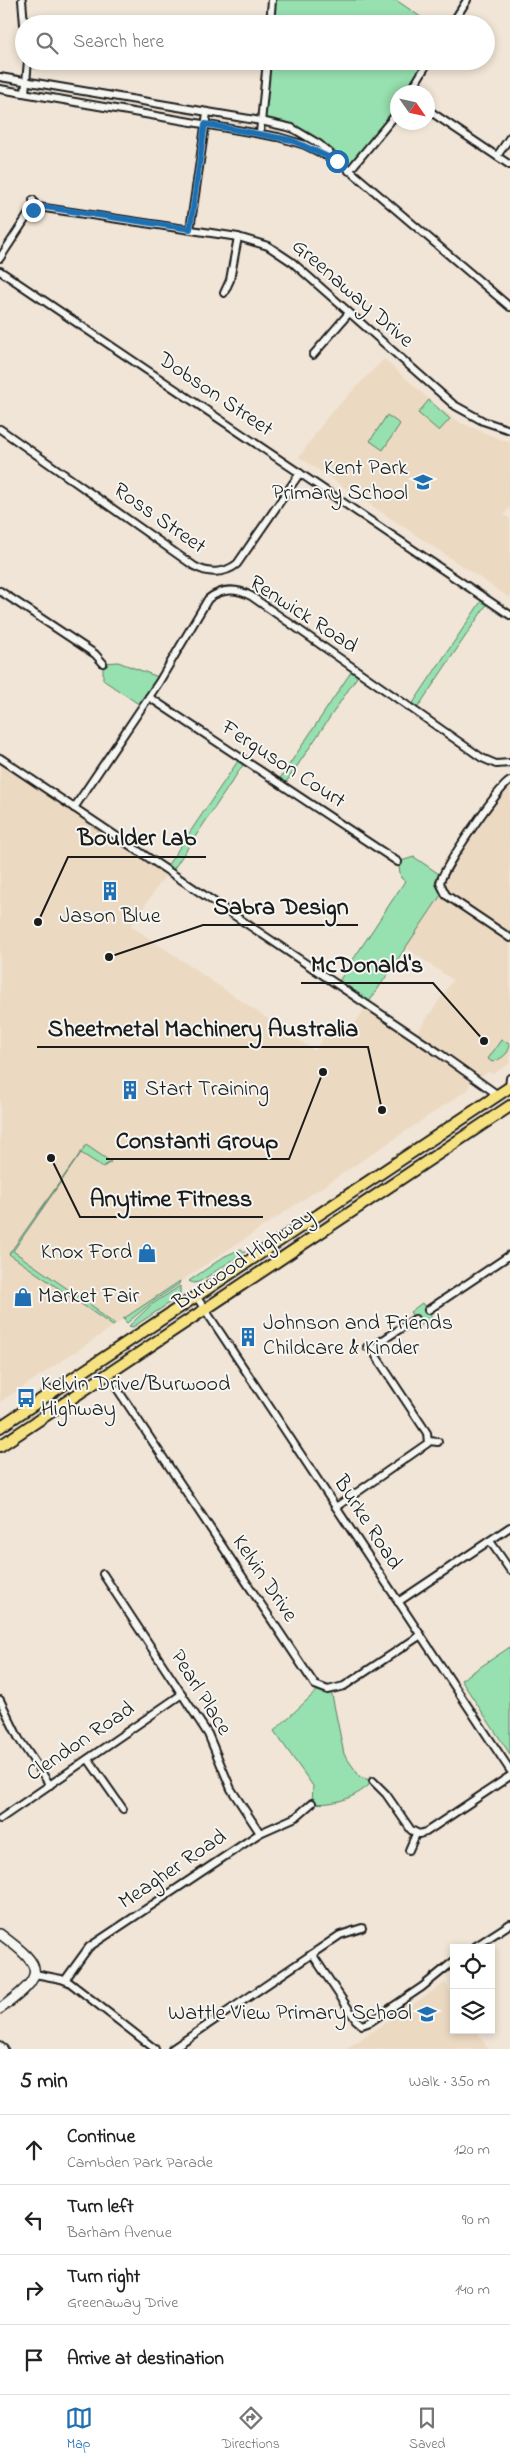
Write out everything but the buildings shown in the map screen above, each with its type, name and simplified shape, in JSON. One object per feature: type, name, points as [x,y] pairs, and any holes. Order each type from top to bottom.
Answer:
[{"type":"highway","name":"Burwood Highway","points":[[0,1427],[498,1095],[510,1084]]},
{"type":"highway","points":[[498,1095],[510,1107]]},
{"type":"highway","name":"Burwood Highway","points":[[0,1446],[510,1107]]},
{"type":"main road","points":[[0,1934],[30,1957],[35,1974],[29,1987],[0,2009]]},
{"type":"street","points":[[22,0],[23,15]]},
{"type":"street","points":[[271,15],[272,0]]},
{"type":"street","points":[[458,15],[467,0]]},
{"type":"street","points":[[25,93],[28,70]]},
{"type":"street","points":[[260,133],[266,70]]},
{"type":"street","points":[[414,85],[423,70]]},
{"type":"street","points":[[0,77],[261,121],[284,126],[305,134],[510,307]]},
{"type":"street","points":[[0,89],[260,133],[298,142],[337,161]]},
{"type":"street","points":[[190,229],[207,113]]},
{"type":"street","points":[[435,115],[510,165]]},
{"type":"street","points":[[349,171],[390,122]]},
{"type":"street","points":[[497,156],[510,137]]},
{"type":"street","points":[[0,258],[36,208],[33,200]]},
{"type":"street","name":"Greenaway Drive","points":[[36,208],[45,207],[190,229],[238,237],[260,243],[281,254],[454,405],[478,418],[510,430]]},
{"type":"street","points":[[224,293],[230,280],[238,237]]},
{"type":"street","name":"Dobson Street","points":[[0,271],[510,615]]},
{"type":"street","points":[[313,355],[349,312]]},
{"type":"street","name":"Ross Street","points":[[0,429],[194,566],[209,572],[223,571],[237,564],[300,473]]},
{"type":"street","name":"Renwick Road","points":[[74,808],[149,697],[208,600],[221,592],[236,590],[251,596],[482,758],[496,764],[510,763]]},
{"type":"street","points":[[0,591],[95,654],[103,663]]},
{"type":"street","name":"Ferguson Court","points":[[149,697],[398,862]]},
{"type":"street","points":[[0,758],[479,1080],[498,1095]]},
{"type":"street","points":[[510,780],[501,788],[487,808],[445,870],[440,883],[446,895],[510,938]]},
{"type":"street","points":[[428,1310],[510,1255]]},
{"type":"street","name":"Burke Road","points":[[196,1296],[510,1770]]},
{"type":"street","points":[[415,1319],[380,1342],[375,1349],[376,1356],[427,1433],[429,1441]]},
{"type":"street","points":[[367,1347],[375,1349]]},
{"type":"street","name":"Kelvin Drive","points":[[118,1390],[315,1685],[328,1690],[344,1686],[420,1635]]},
{"type":"street","points":[[336,1507],[423,1449],[429,1441]]},
{"type":"street","points":[[429,1441],[438,1442]]},
{"type":"street","points":[[398,1602],[510,1528]]},
{"type":"street","points":[[490,1541],[510,1570]]},
{"type":"street","name":"Pearl Place","points":[[103,1574],[208,1734],[231,1789],[260,1833]]},
{"type":"street","name":"Clendon Road","points":[[0,1819],[182,1694]]},
{"type":"street","points":[[0,1700],[19,1740],[50,1785]]},
{"type":"street","points":[[88,1759],[123,1808]]},
{"type":"street","points":[[373,1781],[386,1794],[411,1830],[416,1834],[426,1832],[510,1776]]},
{"type":"street","name":"Meagher Road","points":[[65,1980],[89,1947],[260,1833],[296,1817],[312,1803]]},
{"type":"street","points":[[409,1850],[416,1834]]},
{"type":"street","points":[[480,1944],[510,1924]]},
{"type":"street","points":[[172,2049],[344,1933],[362,1928]]},
{"type":"street","points":[[312,1954],[356,2020],[365,2025],[422,1987],[450,1964]]},
{"type":"street","points":[[35,1974],[65,1980],[155,2049]]},
{"type":"street","points":[[0,2046],[4,2049]]},
{"type":"shaded area","name":"Kent Park Primary School","points":[[384,359],[438,407],[461,423],[510,443],[510,507],[504,515],[510,519],[510,598],[299,457],[328,416]]},
{"type":"shaded area","points":[[0,758],[168,871],[131,926],[315,1051],[335,1021],[350,1031],[367,1005],[415,1036],[453,980],[405,947],[443,892],[441,888],[445,870],[510,781],[510,1063],[493,1074],[488,1072],[469,1084],[469,1089],[0,1402]]},
{"type":"shaded area","name":"Wattle View Primary School","points":[[445,1983],[450,1991],[450,2034],[479,2034],[488,2049],[346,2049]]},
{"type":"green space","points":[[272,0],[396,0],[418,15],[271,15]]},
{"type":"green space","points":[[266,70],[423,70],[414,85],[390,85],[390,121],[349,171],[305,135],[261,121]]},
{"type":"green space","points":[[429,400],[450,419],[439,431],[418,413]]},
{"type":"green space","points":[[387,415],[400,424],[383,450],[370,441]]},
{"type":"green space","points":[[484,597],[489,601],[414,713],[409,709]]},
{"type":"green space","points":[[118,662],[161,678],[143,707],[103,680],[103,663]]},
{"type":"green space","points":[[353,669],[359,674],[283,787],[277,783]]},
{"type":"green space","points":[[240,758],[245,762],[171,873],[165,869]]},
{"type":"green space","points":[[414,857],[442,876],[443,892],[367,1005],[337,984],[405,881],[401,878],[398,862]]},
{"type":"green space","points":[[501,1040],[510,1043],[510,1047],[502,1058],[492,1062],[488,1059]]},
{"type":"green space","points":[[86,1145],[111,1162],[103,1167],[81,1153],[13,1251],[98,1310],[97,1312],[115,1324],[113,1326],[9,1254]]},
{"type":"green space","points":[[241,1249],[245,1252],[199,1282],[193,1283],[189,1281],[225,1256]]},
{"type":"green space","points":[[180,1281],[179,1284],[151,1303],[127,1323],[123,1319]]},
{"type":"green space","points":[[180,1286],[180,1296],[133,1327],[129,1326],[151,1305]]},
{"type":"green space","points":[[422,1303],[432,1318],[420,1326],[410,1312]]},
{"type":"green space","points":[[510,1647],[510,1754],[461,1680]]},
{"type":"green space","points":[[320,1688],[331,1690],[344,1754],[360,1777],[373,1781],[353,1796],[337,1802],[320,1804],[312,1803],[313,1786],[274,1731]]},
{"type":"place","name":"Kent Park Primary School","points":[[423,482]]},
{"type":"place","name":"Jason Blue","points":[[110,891]]},
{"type":"place","name":"Boulder Lab","points":[[38,922]]},
{"type":"place","name":"Sabra Design","points":[[109,957]]},
{"type":"place","name":"McDonald's","points":[[484,1041]]},
{"type":"place","name":"Constanti Group","points":[[323,1072]]},
{"type":"place","name":"Start Training","points":[[130,1090]]},
{"type":"place","name":"Sheetmetal Machinery Australia","points":[[382,1110]]},
{"type":"place","name":"Anytime Fitness","points":[[51,1158]]},
{"type":"place","name":"Knox Ford","points":[[147,1253]]},
{"type":"place","name":"Market Fair","points":[[23,1297]]},
{"type":"place","name":"Johnson and Friends Childcare & Kinder","points":[[248,1337]]},
{"type":"place","name":"Kelvin Drive/Burwood Highway","points":[[26,1398]]},
{"type":"place","name":"Wattle View Primary School","points":[[427,2014]]},
{"type":"route","points":[[33,210],[38,207],[45,207],[190,229],[205,124],[291,140],[337,161]]}]
